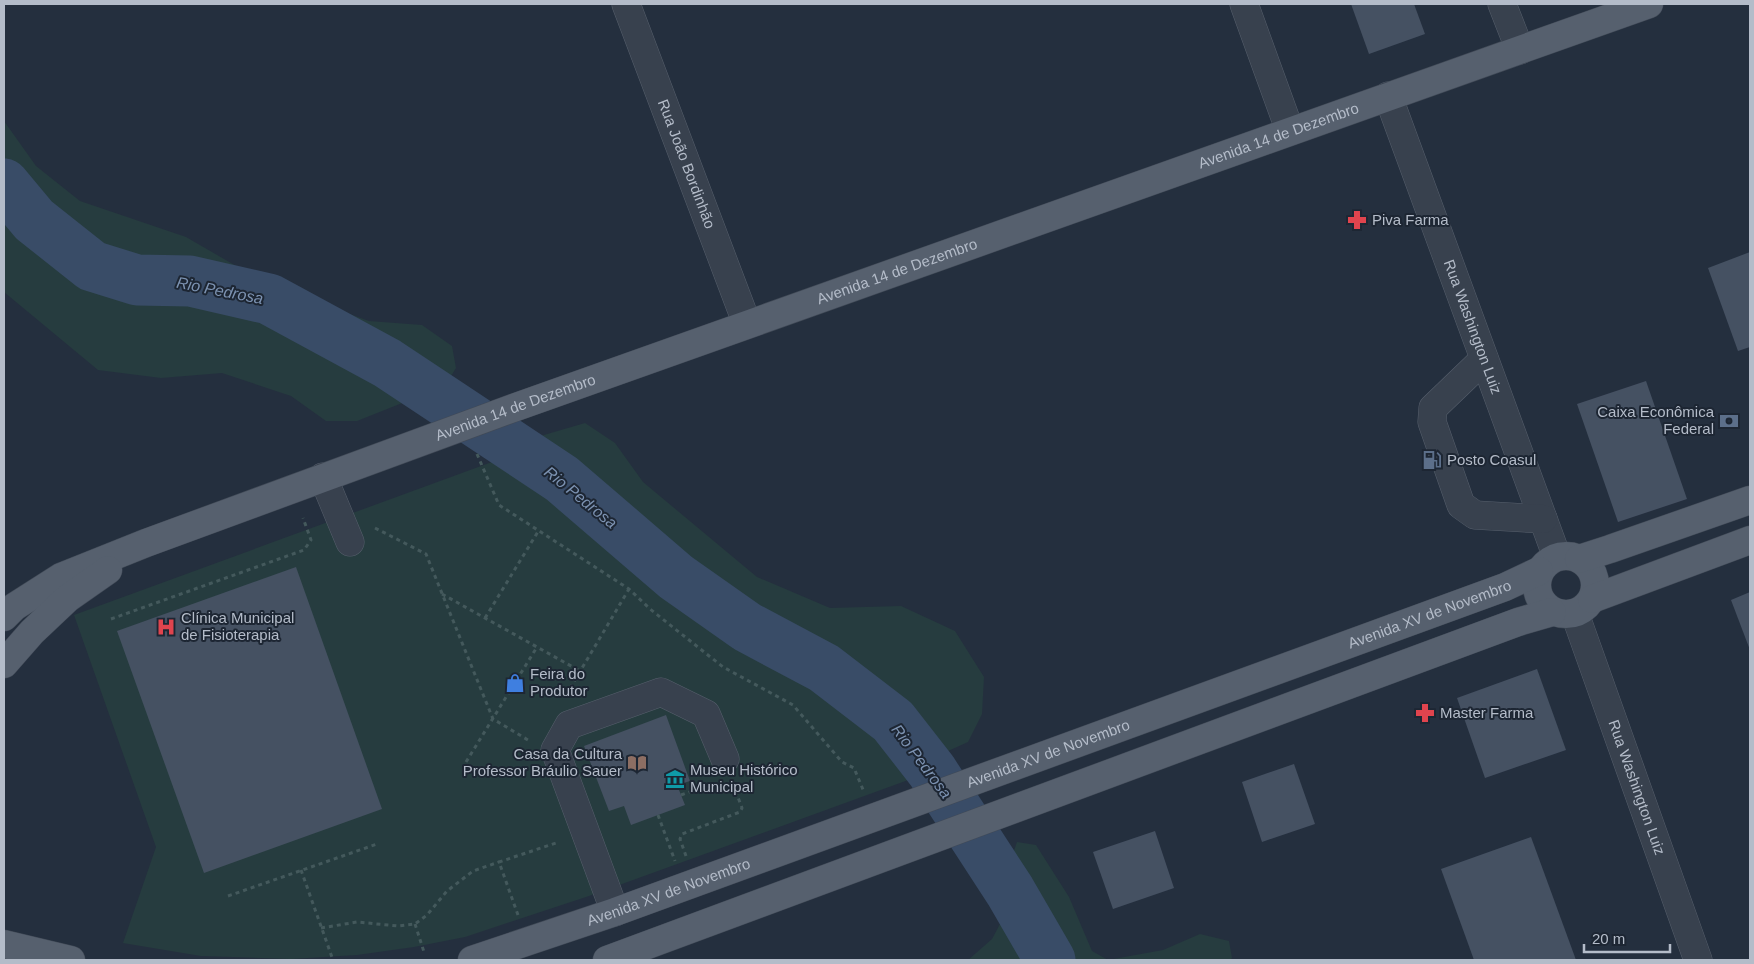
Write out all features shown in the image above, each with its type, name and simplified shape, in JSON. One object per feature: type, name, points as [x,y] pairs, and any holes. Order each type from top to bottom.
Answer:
[{"type":"main road","name":"Avenida 14 de Dezembro","points":[[4,617],[14,607],[61,577],[323,477],[747,324],[1649,4]]},
{"type":"main road","name":"Avenida XV de Novembro","points":[[472,960],[615,912],[1505,587],[1558,562],[1610,549],[1750,500]]},
{"type":"main road","points":[[608,960],[1509,625],[1573,608],[1624,585],[1750,540]]},
{"type":"main road","name":"Avenida 14 de Dezembro","points":[[4,664],[32,632],[68,598],[146,543]]},
{"type":"main road","points":[[1558,562],[1588,566],[1594,576],[1595,587],[1573,608],[1543,604],[1537,594],[1536,583],[1558,562]]},
{"type":"main road","points":[[4,944],[71,960]]},
{"type":"street","name":"Rua João Bordinhão","points":[[626,4],[747,324]]},
{"type":"street","points":[[1244,4],[1290,131]]},
{"type":"street","points":[[1502,4],[1520,50]]},
{"type":"street","name":"Rua Washington Luiz","points":[[1388,96],[1558,562]]},
{"type":"street","points":[[1484,359],[1433,408],[1432,422],[1461,505],[1475,515],[1542,519]]},
{"type":"street","points":[[323,477],[350,542]]},
{"type":"street","name":"Rua Washington Luiz","points":[[1573,608],[1698,960]]},
{"type":"street","points":[[615,912],[555,750],[570,725],[661,692],[706,714],[725,774]]},
{"type":"path","points":[[477,454],[499,505],[628,589],[650,610],[723,667],[793,705],[842,762],[854,768],[864,793]]},
{"type":"path","points":[[111,619],[304,550],[311,540],[303,518]]},
{"type":"path","points":[[373,527],[426,554],[493,719],[530,741]]},
{"type":"path","points":[[485,618],[539,530]]},
{"type":"path","points":[[566,696],[628,589]]},
{"type":"path","points":[[442,594],[580,671]]},
{"type":"path","points":[[466,762],[537,647]]},
{"type":"path","points":[[681,795],[725,774],[742,808],[740,812],[682,834],[680,839],[687,857]]},
{"type":"path","points":[[658,815],[675,861]]},
{"type":"path","points":[[322,928],[357,922],[398,926],[415,924],[427,915],[447,891],[473,871],[562,841]]},
{"type":"path","points":[[228,896],[377,844]]},
{"type":"path","points":[[499,862],[518,916]]},
{"type":"path","points":[[301,870],[333,960]]},
{"type":"path","points":[[415,924],[424,952]]},
{"type":"green space","points":[[4,121],[36,166],[80,201],[186,237],[269,285],[369,321],[422,325],[452,346],[456,368],[445,386],[357,421],[326,421],[291,396],[222,373],[161,378],[98,370],[4,292]]},
{"type":"green space","points":[[585,423],[615,443],[643,482],[757,577],[830,608],[901,606],[955,631],[984,677],[982,714],[968,742],[915,766],[922,775],[589,896],[465,937],[357,955],[291,959],[201,956],[123,943],[156,847],[74,615],[492,462],[520,442]]},
{"type":"green space","points":[[1017,842],[1036,845],[1069,897],[1092,951],[1108,960],[968,960],[992,939],[1007,911],[1009,865]]},
{"type":"green space","points":[[1200,934],[1229,941],[1232,958],[1230,960],[1108,960],[1163,950]]},
{"type":"building","points":[[1351,4],[1414,4],[1425,34],[1369,54]]},
{"type":"building","points":[[1750,252],[1750,347],[1738,351],[1708,268]]},
{"type":"building","points":[[1646,381],[1687,499],[1618,522],[1577,404]]},
{"type":"building","points":[[296,567],[382,809],[204,873],[117,631]]},
{"type":"building","points":[[1750,592],[1750,650],[1731,600]]},
{"type":"building","points":[[1537,669],[1566,750],[1485,778],[1457,698]]},
{"type":"building","name":"Casa da Cultura Professor Bráulio Sauer","points":[[666,715],[690,781],[677,785],[685,805],[631,825],[624,806],[609,811],[584,746]]},
{"type":"building","points":[[1294,764],[1315,824],[1262,842],[1242,782]]},
{"type":"building","points":[[1155,831],[1174,888],[1113,909],[1093,852]]},
{"type":"building","points":[[1531,837],[1576,960],[1474,960],[1441,869]]},
{"type":"waterway","name":"Rio Pedrosa","points":[[4,184],[34,220],[92,266],[137,280],[190,281],[269,299],[387,363],[562,479],[676,577],[747,627],[824,668],[893,721],[932,771],[1010,891],[1050,960]]},
{"type":"place","name":"Piva Farma","points":[[1357,220]]},
{"type":"place","name":"Caixa Econômica Federal","points":[[1729,421]]},
{"type":"place","name":"Posto Coasul","points":[[1432,460]]},
{"type":"place","name":"Clínica Municipal de Fisioterapia","points":[[166,627]]},
{"type":"place","name":"Feira do Produtor","points":[[515,683]]},
{"type":"place","name":"Master Farma","points":[[1425,713]]},
{"type":"place","name":"Casa da Cultura Professor Bráulio Sauer","points":[[637,763]]},
{"type":"place","name":"Museu Histórico Municipal","points":[[675,779]]}]
